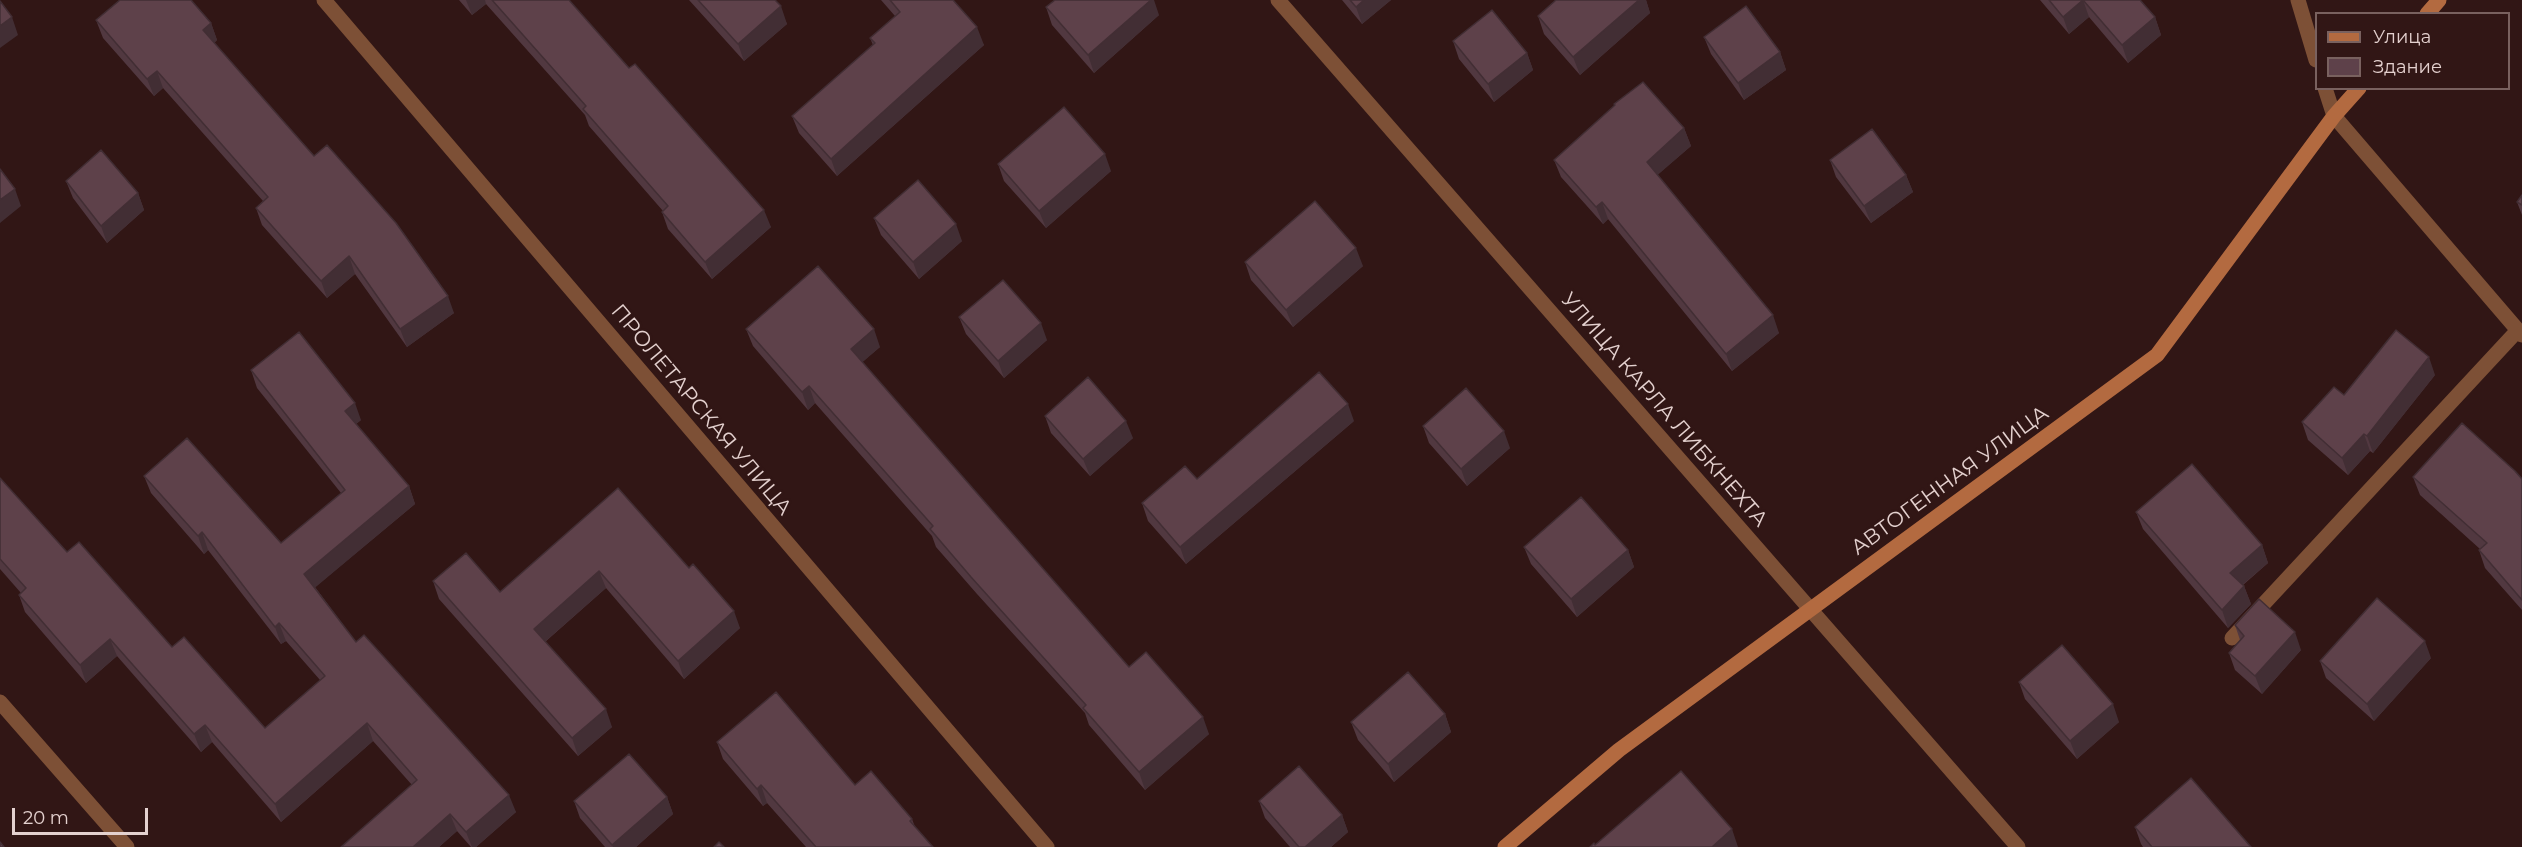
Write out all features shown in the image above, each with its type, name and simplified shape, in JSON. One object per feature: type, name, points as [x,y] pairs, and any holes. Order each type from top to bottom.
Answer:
[{"type":"street","name":"ПРОЛЕТАРСКАЯ УЛИЦА","points":[[324,0],[1047,847]]},
{"type":"street","name":"УЛИЦА КАРЛА ЛИБКНЕХТА","points":[[1278,0],[2019,847]]},
{"type":"street","points":[[2298,0],[2315,57]]},
{"type":"street","points":[[2429,12],[2439,0]]},
{"type":"street","points":[[2232,638],[2520,333],[2334,116],[2326,90]]},
{"type":"street","name":"АВТОГЕННАЯ УЛИЦА","points":[[1505,847],[1619,750],[2157,355],[2334,116],[2357,90]]},
{"type":"street","points":[[0,702],[127,847]]},
{"type":"building","points":[[120,0],[191,0],[211,23],[203,30],[314,156],[327,145],[396,223],[448,296],[400,329],[349,256],[321,281],[256,208],[268,197],[157,71],[147,79],[96,20]]},
{"type":"building","points":[[492,0],[569,0],[629,68],[635,64],[764,210],[705,262],[662,212],[668,206],[583,109],[586,106]]},
{"type":"building","points":[[698,0],[775,0],[781,6],[738,44]]},
{"type":"building","points":[[890,0],[953,0],[977,27],[831,159],[792,116],[875,43],[870,38],[900,12]]},
{"type":"building","points":[[1055,0],[1151,0],[1088,55],[1046,7]]},
{"type":"building","points":[[1350,0],[1364,0],[1356,7]]},
{"type":"building","points":[[1556,0],[1639,0],[1573,57],[1538,16]]},
{"type":"building","points":[[2049,0],[2083,0],[2063,17]]},
{"type":"building","points":[[2083,0],[2140,0],[2155,17],[2122,45]]},
{"type":"building","points":[[0,1],[12,17],[0,26]]},
{"type":"building","points":[[1746,6],[1780,52],[1738,83],[1704,37]]},
{"type":"building","points":[[1492,10],[1527,53],[1488,84],[1453,41]]},
{"type":"building","points":[[1643,82],[1684,128],[1647,162],[1773,315],[1726,354],[1602,202],[1596,207],[1554,160],[1614,104]]},
{"type":"building","points":[[1064,107],[1105,154],[1039,211],[998,164]]},
{"type":"building","points":[[1872,129],[1906,175],[1864,206],[1830,160]]},
{"type":"building","points":[[101,150],[138,193],[101,226],[66,181]]},
{"type":"building","points":[[0,169],[15,189],[0,200]]},
{"type":"building","points":[[918,180],[956,224],[913,262],[874,218]]},
{"type":"building","points":[[2522,195],[2522,205],[2517,202]]},
{"type":"building","points":[[1315,201],[1356,248],[1286,310],[1245,262]]},
{"type":"building","points":[[818,266],[874,329],[851,349],[1129,667],[1146,652],[1203,717],[1139,772],[1083,708],[1086,705],[930,529],[933,526],[809,386],[802,392],[746,329]]},
{"type":"building","points":[[1003,280],[1041,323],[998,361],[959,317]]},
{"type":"building","points":[[2396,330],[2429,357],[2367,436],[2364,434],[2342,458],[2302,422],[2334,387],[2344,395]]},
{"type":"building","points":[[299,332],[355,403],[345,411],[409,486],[304,574],[356,642],[364,635],[509,795],[466,832],[450,814],[413,847],[341,847],[417,780],[367,723],[275,804],[205,725],[194,734],[110,639],[80,665],[19,595],[26,588],[0,559],[0,478],[67,552],[79,542],[172,647],[184,637],[265,728],[325,676],[279,623],[275,627],[202,532],[198,536],[144,476],[187,438],[281,543],[345,490],[251,370]]},
{"type":"building","points":[[1319,372],[1348,404],[1180,547],[1142,503],[1185,466],[1197,479]]},
{"type":"building","points":[[1088,377],[1126,421],[1083,459],[1045,416]]},
{"type":"building","points":[[1466,388],[1504,431],[1461,469],[1423,426]]},
{"type":"building","points":[[2462,423],[2522,479],[2522,600],[2479,550],[2487,543],[2413,477]]},
{"type":"building","points":[[2192,464],[2262,545],[2230,573],[2244,586],[2222,610],[2136,512]]},
{"type":"building","points":[[618,488],[689,568],[693,564],[734,611],[678,661],[599,571],[534,629],[606,709],[572,738],[433,581],[466,553],[500,592]]},
{"type":"building","points":[[1581,497],[1628,550],[1571,599],[1524,547]]},
{"type":"building","points":[[2377,598],[2425,641],[2367,704],[2320,661]]},
{"type":"building","points":[[2259,599],[2295,632],[2255,676],[2229,653],[2244,636],[2235,625]]},
{"type":"building","points":[[2062,645],[2113,704],[2070,741],[2019,682]]},
{"type":"building","points":[[1408,672],[1445,714],[1388,764],[1351,722]]},
{"type":"building","points":[[776,692],[855,785],[871,771],[933,847],[816,847],[761,785],[757,789],[717,742]]},
{"type":"building","points":[[629,754],[667,797],[612,845],[574,801]]},
{"type":"building","points":[[1299,766],[1342,815],[1305,847],[1299,847],[1259,801]]},
{"type":"building","points":[[1681,771],[1732,829],[1712,847],[1590,847],[1594,843],[1595,845]]},
{"type":"building","points":[[2191,778],[2251,847],[2152,847],[2135,827]]},
{"type":"building","points":[[719,842],[724,847],[714,847]]}]
